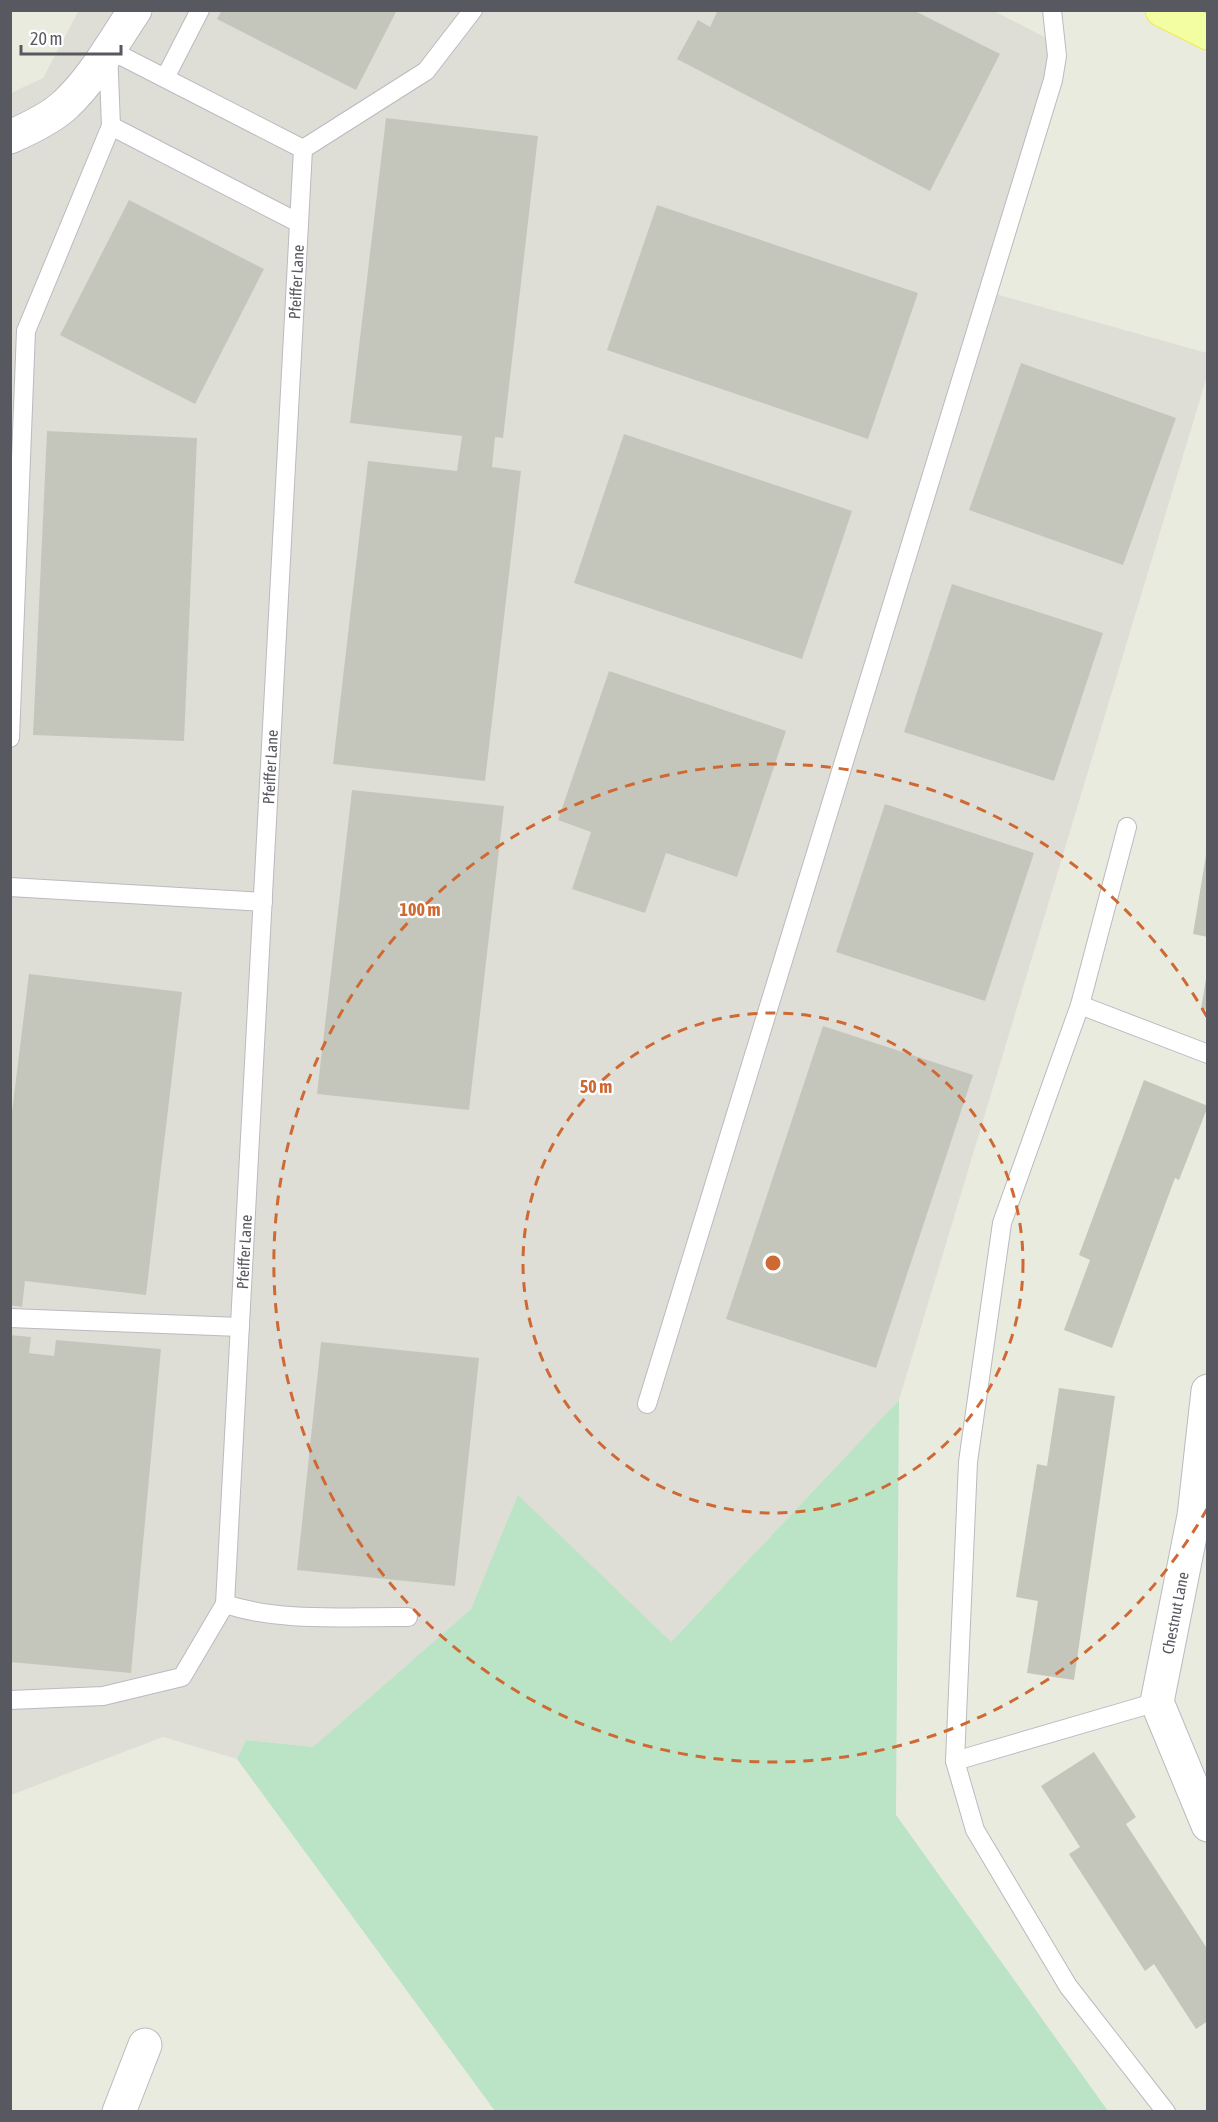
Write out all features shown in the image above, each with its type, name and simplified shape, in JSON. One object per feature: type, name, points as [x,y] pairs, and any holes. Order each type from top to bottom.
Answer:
[{"type":"main road","points":[[1162,10],[1208,33]]},
{"type":"street","points":[[10,137],[28,129],[66,105],[96,68],[135,10]]},
{"type":"street","name":"Chestnut Lane","points":[[1157,1702],[1194,1516],[1208,1391]]},
{"type":"street","points":[[1157,1702],[1208,1825]]},
{"type":"street","points":[[119,2112],[145,2045]]},
{"type":"lane","points":[[165,78],[200,10]]},
{"type":"lane","points":[[10,738],[26,331],[111,126],[108,49],[303,149],[426,71],[473,10]]},
{"type":"lane","points":[[647,1404],[1053,80],[1057,56],[1052,10]]},
{"type":"lane","points":[[111,126],[300,223]]},
{"type":"lane","name":"Pfeiffer Lane","points":[[225,1604],[303,149]]},
{"type":"lane","points":[[1127,827],[1080,1005],[1002,1223],[968,1462],[955,1761],[975,1830],[1062,1977],[1166,2112]]},
{"type":"lane","points":[[10,887],[263,902]]},
{"type":"lane","points":[[1080,1005],[1208,1054]]},
{"type":"lane","points":[[10,1318],[240,1327]]},
{"type":"lane","points":[[10,1700],[103,1696],[182,1677],[225,1604],[249,1612],[278,1616],[408,1617]]},
{"type":"lane","points":[[955,1761],[1157,1702]]},
{"type":"shaded area","points":[[79,10],[992,10],[1060,45],[985,291],[1207,353],[1207,376],[899,1400],[670,1643],[519,1496],[471,1609],[313,1747],[246,1740],[237,1759],[163,1737],[11,1795],[11,93],[43,78]]},
{"type":"green space","points":[[899,1400],[896,1815],[1108,2111],[495,2111],[237,1759],[246,1740],[313,1747],[471,1609],[518,1495],[671,1642]]},
{"type":"building","points":[[222,10],[397,10],[356,90],[217,19]]},
{"type":"building","points":[[718,10],[913,10],[1000,54],[930,191],[677,59],[698,20],[710,27]]},
{"type":"building","points":[[386,118],[538,136],[503,438],[495,437],[492,467],[521,471],[485,781],[333,764],[368,461],[457,471],[462,436],[350,423]]},
{"type":"building","points":[[129,200],[264,269],[195,404],[60,335]]},
{"type":"building","points":[[657,205],[918,293],[868,439],[607,350]]},
{"type":"building","points":[[1021,363],[1176,418],[1123,565],[969,510]]},
{"type":"building","points":[[47,431],[197,438],[184,741],[33,735]]},
{"type":"building","points":[[624,434],[852,511],[802,659],[574,583]]},
{"type":"building","points":[[952,584],[1103,633],[1054,781],[904,732]]},
{"type":"building","points":[[609,671],[786,731],[737,877],[666,853],[645,913],[572,889],[591,832],[558,820]]},
{"type":"building","points":[[352,790],[504,806],[469,1110],[317,1094]]},
{"type":"building","points":[[885,804],[1034,853],[985,1001],[836,952]]},
{"type":"building","points":[[1206,855],[1208,855],[1208,937],[1193,934]]},
{"type":"building","points":[[29,974],[182,992],[146,1295],[25,1281],[22,1307],[10,1305],[10,1128]]},
{"type":"building","points":[[1206,979],[1208,979],[1208,1010],[1201,1009]]},
{"type":"building","points":[[823,1026],[973,1075],[876,1368],[726,1319]]},
{"type":"building","points":[[1144,1080],[1208,1106],[1179,1180],[1175,1178],[1112,1348],[1064,1330],[1090,1260],[1079,1255]]},
{"type":"building","points":[[10,1335],[31,1337],[29,1353],[54,1356],[56,1340],[161,1349],[131,1673],[10,1662]]},
{"type":"building","points":[[321,1342],[479,1358],[455,1586],[297,1570]]},
{"type":"building","points":[[1059,1388],[1115,1396],[1074,1680],[1027,1673],[1038,1601],[1016,1597],[1037,1464],[1047,1466]]},
{"type":"building","points":[[1094,1752],[1136,1817],[1126,1824],[1208,1950],[1208,2021],[1196,2029],[1154,1964],[1145,1971],[1069,1854],[1080,1847],[1041,1786]]}]
